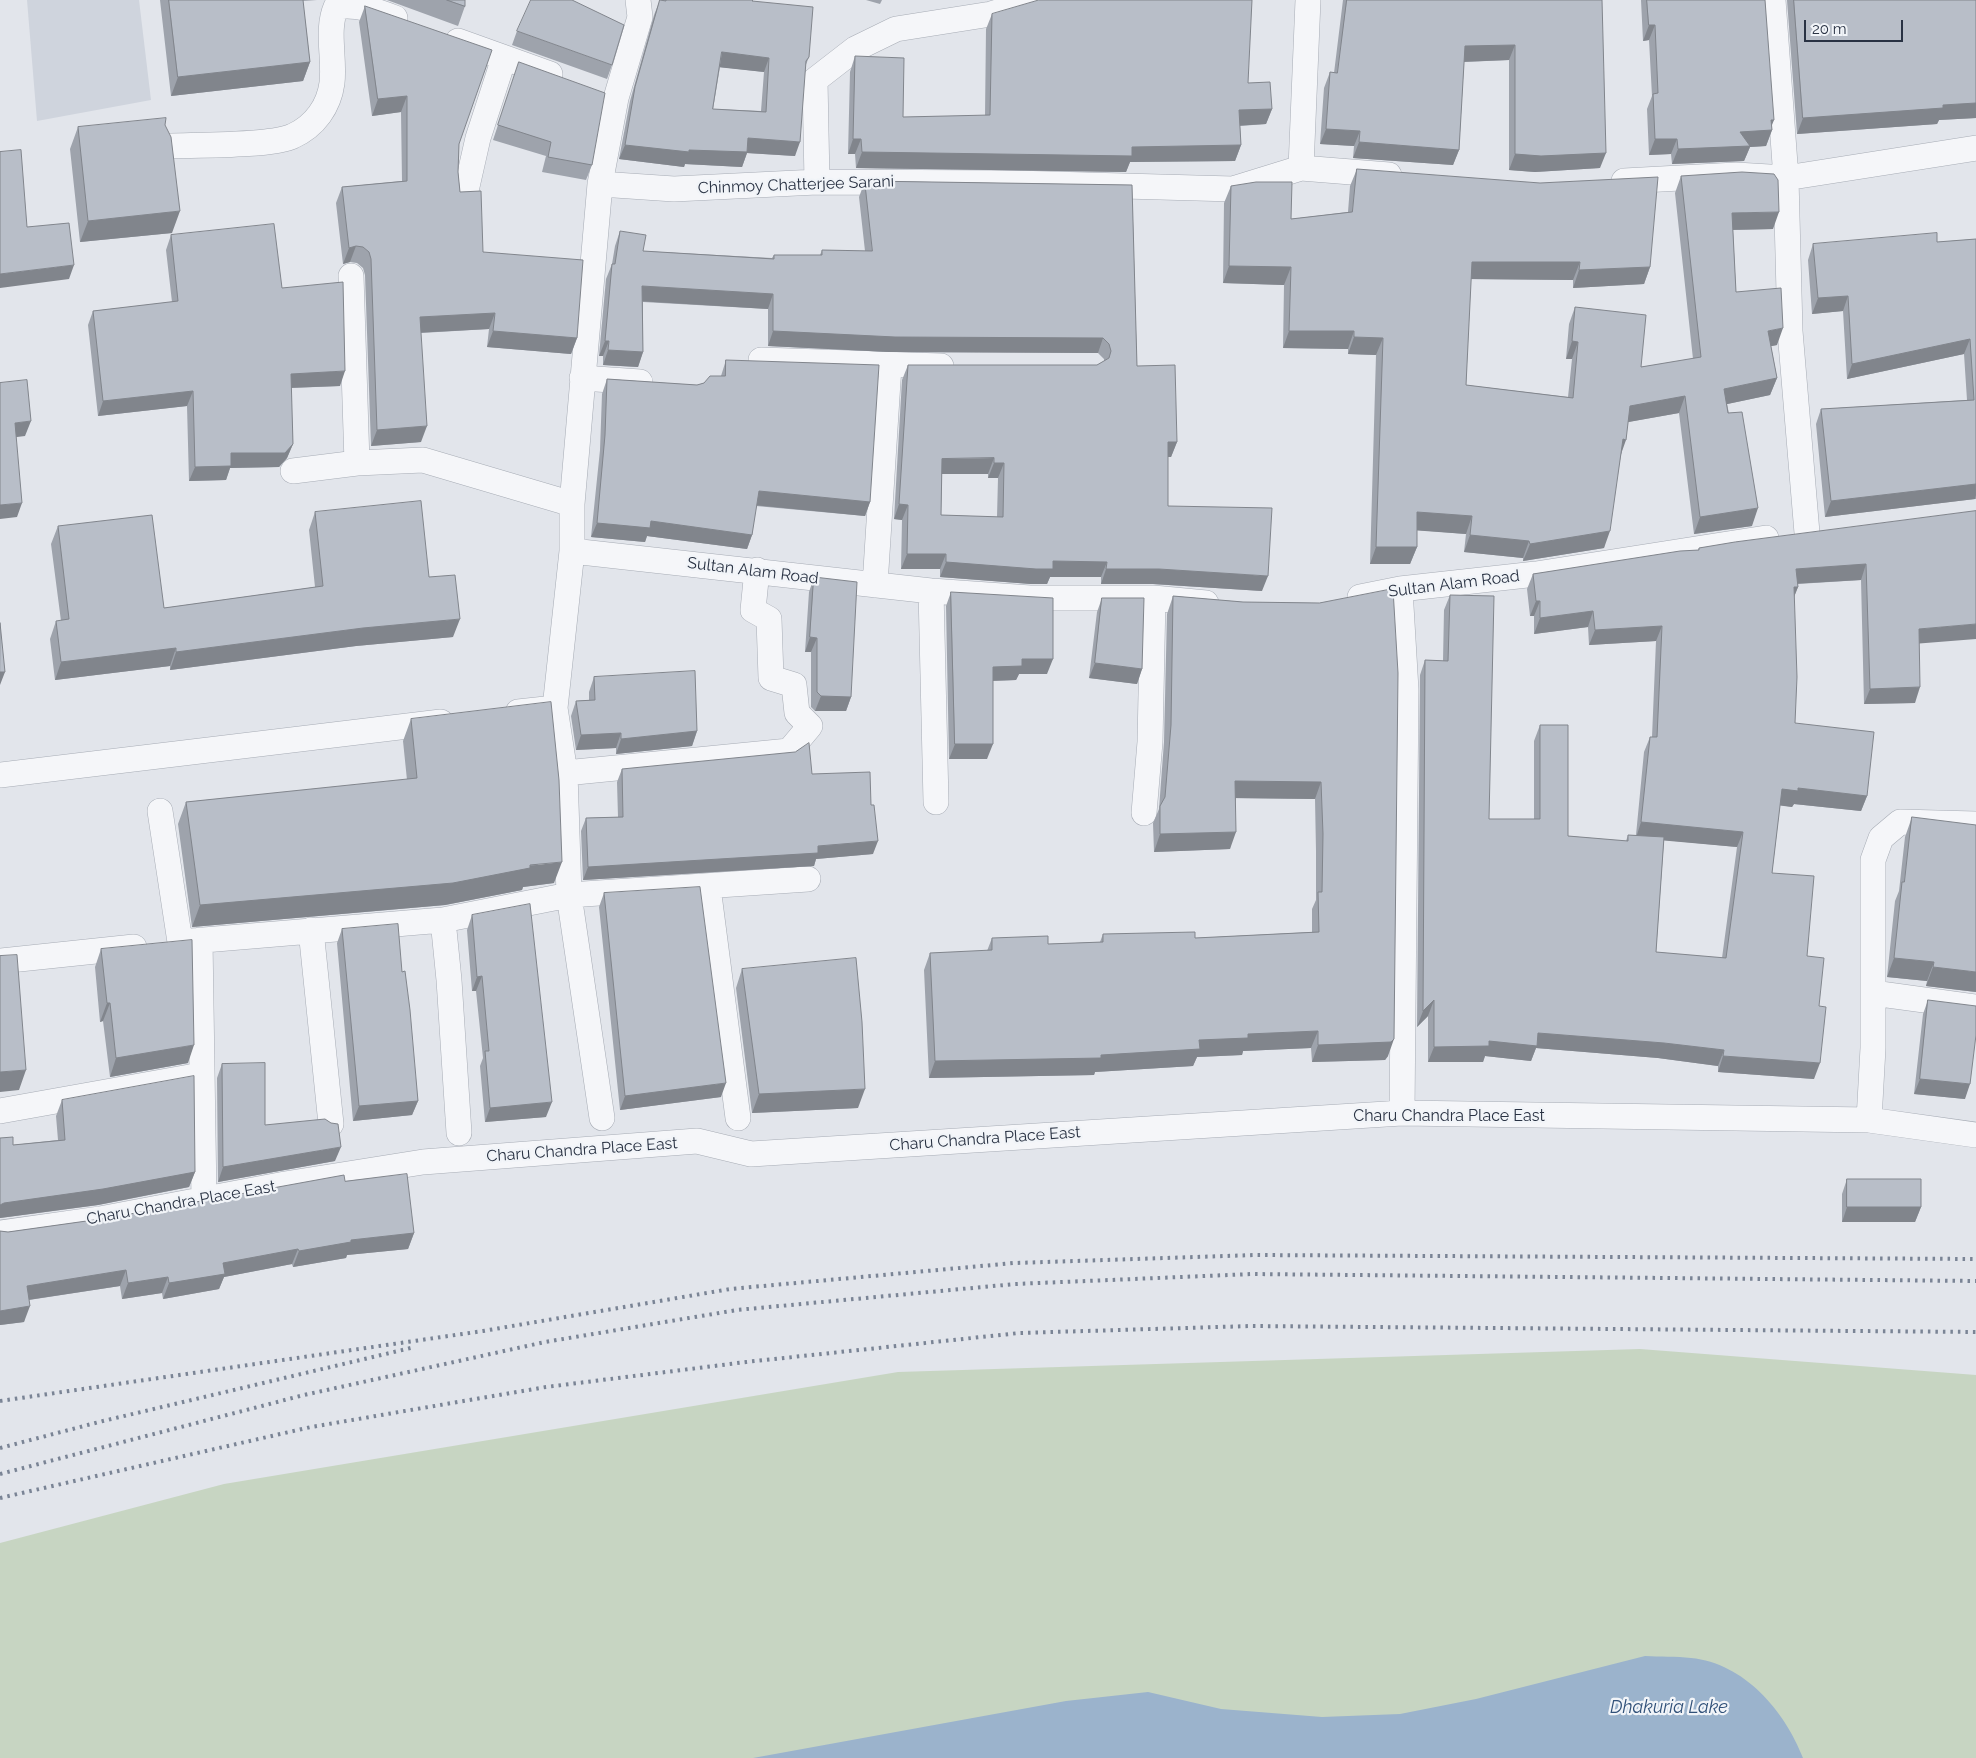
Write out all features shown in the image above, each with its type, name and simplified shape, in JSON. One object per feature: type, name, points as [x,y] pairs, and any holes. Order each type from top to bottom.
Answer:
[{"type":"street","points":[[602,1118],[570,895],[565,773],[555,708],[572,551],[572,504],[607,95],[640,16],[638,0]]},
{"type":"street","points":[[817,182],[815,80],[855,49],[896,29],[991,14],[1036,0]]},
{"type":"street","points":[[1301,168],[1308,0]]},
{"type":"street","points":[[1773,0],[1786,178],[1790,331],[1807,533]]},
{"type":"street","points":[[171,146],[268,141],[293,137],[315,120],[329,103],[332,81],[332,17],[336,7],[346,5],[375,11],[569,81]]},
{"type":"street","points":[[466,192],[478,138],[504,58]]},
{"type":"street","points":[[1605,182],[1736,175],[1786,178],[1976,148]]},
{"type":"street","name":"Chinmoy Chatterjee Sarani","points":[[600,184],[674,189],[817,182],[1014,183],[1233,189],[1301,168],[1415,178]]},
{"type":"street","points":[[351,276],[357,463]]},
{"type":"street","points":[[761,360],[889,366],[966,366]]},
{"type":"street","points":[[876,585],[889,366]]},
{"type":"street","points":[[582,378],[665,384]]},
{"type":"street","points":[[293,471],[357,463],[423,460],[572,504]]},
{"type":"street","name":"Sultan Alam Road","points":[[1339,601],[1400,589],[1536,574],[1727,543],[1832,530]]},
{"type":"street","name":"Sultan Alam Road","points":[[572,551],[758,570],[931,591],[1030,598],[1153,598],[1228,605]]},
{"type":"street","points":[[565,773],[789,751],[810,726],[797,713],[794,685],[772,678],[769,619],[753,610],[758,570]]},
{"type":"street","points":[[1400,589],[1406,690],[1402,1113]]},
{"type":"street","points":[[931,591],[936,802]]},
{"type":"street","points":[[1144,814],[1150,742],[1153,598]]},
{"type":"street","points":[[496,715],[555,708]]},
{"type":"street","points":[[0,775],[467,719]]},
{"type":"street","points":[[160,812],[190,941],[201,1075],[204,1199]]},
{"type":"street","points":[[1870,1120],[1873,1048],[1873,860],[1881,838],[1900,822],[1976,824]]},
{"type":"street","points":[[0,961],[190,941],[443,920],[570,895],[808,879]]},
{"type":"street","points":[[708,887],[738,1118]]},
{"type":"street","points":[[443,920],[450,980],[459,1133]]},
{"type":"street","points":[[310,930],[331,1124]]},
{"type":"street","points":[[1873,993],[1976,1007]]},
{"type":"street","points":[[0,1111],[201,1075]]},
{"type":"street","name":"Charu Chandra Place East","points":[[0,1233],[100,1219],[204,1199],[423,1162],[697,1141],[751,1154],[1402,1113],[1870,1120],[1976,1136]]},
{"type":"shaded area","points":[[27,0],[139,0],[151,100],[37,121]]},
{"type":"green space","points":[[1640,1349],[1976,1375],[1976,1758],[0,1758],[0,1543],[224,1484],[898,1372]]},
{"type":"water","name":"Dhakuria Lake","points":[[1645,1656],[1685,1657],[1710,1662],[1728,1669],[1745,1679],[1774,1707],[1795,1740],[1803,1758],[753,1758],[1066,1701],[1148,1692],[1221,1709],[1322,1717],[1400,1714],[1476,1699]]},
{"type":"building","points":[[169,0],[303,0],[310,62],[178,77]]},
{"type":"building","points":[[447,0],[465,0],[465,6]]},
{"type":"building","points":[[531,0],[572,0],[624,25],[612,65],[517,31]]},
{"type":"building","points":[[660,0],[753,0],[813,7],[809,57],[806,61],[800,142],[748,138],[747,152],[689,150],[689,152],[625,145],[635,87]],"holes":[[[722,52],[769,58],[766,112],[713,109]]]},
{"type":"building","points":[[1039,0],[1252,0],[1248,83],[1270,82],[1272,109],[1239,110],[1241,145],[1132,147],[1132,156],[862,152],[861,139],[853,139],[855,56],[904,58],[903,117],[990,115],[992,14]]},
{"type":"building","points":[[1347,0],[1602,0],[1606,153],[1541,156],[1515,154],[1515,45],[1465,46],[1459,150],[1359,142],[1360,131],[1326,129],[1330,72],[1337,73]]},
{"type":"building","points":[[1647,0],[1765,0],[1774,120],[1771,120],[1772,130],[1740,132],[1750,146],[1678,149],[1677,139],[1655,139],[1653,94],[1658,93],[1655,25],[1649,25]]},
{"type":"building","points":[[1794,0],[1976,0],[1976,103],[1943,105],[1943,108],[1803,118]]},
{"type":"building","points":[[365,6],[492,50],[459,144],[458,172],[460,192],[481,191],[483,252],[583,260],[577,338],[493,331],[495,313],[420,317],[427,426],[377,430],[371,259],[369,252],[363,247],[349,248],[342,187],[407,181],[407,96],[378,99]]},
{"type":"building","points":[[519,62],[605,93],[592,165],[548,157],[551,142],[498,125]]},
{"type":"building","points":[[166,118],[165,125],[171,137],[180,211],[88,221],[78,127]]},
{"type":"building","points":[[21,150],[27,227],[69,223],[74,265],[0,274],[0,152]]},
{"type":"building","points":[[1357,169],[1540,183],[1658,177],[1650,267],[1579,270],[1580,262],[1472,262],[1466,385],[1573,398],[1578,342],[1572,341],[1575,307],[1646,315],[1641,367],[1701,357],[1681,176],[1742,172],[1774,174],[1778,180],[1779,212],[1732,213],[1736,292],[1781,288],[1783,328],[1768,331],[1777,378],[1724,389],[1728,413],[1742,412],[1758,508],[1700,517],[1685,396],[1630,406],[1626,440],[1623,439],[1610,531],[1530,544],[1529,541],[1470,535],[1472,516],[1417,512],[1417,547],[1376,547],[1383,338],[1354,337],[1354,331],[1289,331],[1291,267],[1229,266],[1231,186],[1256,182],[1292,182],[1291,219],[1352,212]]},
{"type":"building","points":[[865,181],[1132,185],[1137,366],[1175,365],[1177,442],[1168,442],[1168,506],[1272,508],[1268,576],[1159,569],[1106,569],[1107,562],[1053,561],[1053,569],[1036,569],[946,562],[946,554],[907,554],[908,505],[899,504],[908,365],[1097,365],[1109,358],[1111,351],[1109,344],[1103,338],[895,337],[773,331],[773,294],[642,286],[643,352],[608,350],[609,341],[605,341],[612,264],[615,264],[620,231],[646,235],[643,251],[774,259],[774,255],[822,255],[822,250],[872,251]],"holes":[[[994,458],[994,463],[1004,463],[1003,517],[941,515],[942,459]]]},
{"type":"building","points":[[274,224],[282,288],[343,282],[345,371],[291,374],[293,444],[285,453],[231,453],[231,466],[195,467],[193,391],[103,401],[93,311],[178,301],[171,235]]},
{"type":"building","points":[[1937,233],[1937,242],[1976,239],[1976,484],[1831,501],[1821,409],[1974,400],[1970,339],[1852,364],[1848,296],[1818,298],[1813,244]]},
{"type":"building","points":[[726,360],[879,365],[870,502],[759,491],[752,535],[651,521],[650,528],[597,523],[605,435],[607,379],[697,385],[704,383],[710,376],[725,376]]},
{"type":"building","points":[[27,380],[31,421],[15,423],[22,503],[0,505],[0,383]]},
{"type":"building","points":[[421,501],[429,577],[455,575],[460,619],[363,628],[176,652],[176,648],[61,662],[56,621],[69,619],[58,526],[152,515],[164,608],[323,586],[315,512]]},
{"type":"building","points":[[1976,511],[1976,624],[1919,629],[1920,687],[1870,689],[1866,564],[1796,569],[1798,587],[1794,587],[1797,677],[1795,723],[1874,732],[1867,796],[1798,788],[1798,791],[1782,789],[1772,873],[1814,876],[1807,956],[1824,958],[1819,1006],[1826,1007],[1820,1063],[1723,1056],[1724,1050],[1664,1043],[1538,1033],[1537,1046],[1489,1041],[1489,1046],[1434,1047],[1434,1000],[1423,1011],[1425,660],[1448,661],[1450,595],[1494,596],[1489,819],[1540,819],[1540,725],[1568,725],[1568,836],[1628,841],[1628,835],[1664,837],[1656,952],[1726,958],[1743,832],[1641,822],[1650,737],[1657,737],[1662,626],[1595,630],[1593,611],[1540,618],[1540,601],[1536,601],[1533,574],[1680,551],[1699,550],[1699,548],[1735,542]]},
{"type":"building","points":[[814,577],[857,582],[851,697],[821,696],[817,692],[817,638],[810,637]]},
{"type":"building","points":[[1393,589],[1398,673],[1394,1039],[1391,1042],[1318,1045],[1318,1031],[1248,1034],[1248,1038],[1199,1040],[1200,1049],[1101,1055],[1101,1058],[935,1061],[930,953],[992,950],[992,938],[1048,936],[1048,944],[1103,942],[1103,934],[1195,932],[1195,938],[1319,932],[1318,892],[1322,892],[1323,834],[1321,782],[1235,781],[1236,832],[1160,834],[1160,806],[1165,797],[1171,725],[1173,596],[1243,602],[1319,603]]},
{"type":"building","points":[[951,592],[1053,598],[1053,659],[1022,659],[1022,666],[993,667],[993,744],[955,744]]},
{"type":"building","points":[[1102,598],[1144,598],[1142,669],[1095,663]]},
{"type":"building","points":[[0,623],[5,672],[0,672]]},
{"type":"building","points":[[695,671],[697,731],[621,739],[621,733],[581,735],[576,701],[595,700],[594,677]]},
{"type":"building","points":[[551,702],[559,780],[562,862],[530,865],[530,868],[453,883],[200,905],[186,802],[417,778],[411,719]]},
{"type":"building","points":[[809,743],[812,774],[870,772],[871,805],[874,805],[878,841],[818,846],[818,853],[588,867],[586,818],[623,817],[622,769],[795,752]]},
{"type":"building","points":[[1912,817],[1976,825],[1976,972],[1933,967],[1934,962],[1894,958],[1902,882],[1904,882]]},
{"type":"building","points":[[700,887],[726,1083],[625,1096],[604,893]]},
{"type":"building","points":[[530,904],[552,1102],[490,1108],[485,1051],[489,1051],[482,976],[477,977],[472,915]]},
{"type":"building","points":[[398,924],[402,972],[405,971],[410,1010],[418,1101],[359,1106],[342,929]]},
{"type":"building","points":[[192,940],[194,1045],[116,1058],[110,1003],[107,1003],[101,949]]},
{"type":"building","points":[[17,955],[26,1070],[0,1072],[0,956]]},
{"type":"building","points":[[856,958],[862,1022],[865,1089],[759,1094],[742,969]]},
{"type":"building","points":[[1928,1000],[1976,1006],[1976,1035],[1970,1084],[1920,1079]]},
{"type":"building","points":[[265,1063],[265,1125],[325,1119],[331,1123],[338,1124],[341,1147],[223,1167],[222,1064]]},
{"type":"building","points":[[194,1076],[195,1172],[0,1205],[0,1138],[13,1137],[13,1145],[65,1140],[62,1100]]},
{"type":"building","points":[[407,1174],[414,1233],[351,1240],[351,1242],[299,1251],[298,1249],[223,1263],[225,1274],[169,1283],[168,1277],[128,1283],[126,1270],[27,1286],[30,1306],[0,1311],[0,1231],[8,1232],[108,1218],[344,1175],[345,1181]]},
{"type":"building","points":[[1847,1179],[1921,1179],[1921,1207],[1847,1207]]},
{"type":"railway","points":[[0,1401],[483,1331],[730,1289],[1014,1263],[1254,1255],[1976,1259]]},
{"type":"railway","points":[[0,1474],[304,1395],[545,1342],[737,1310],[1015,1284],[1252,1274],[1976,1281]]},
{"type":"railway","points":[[0,1498],[311,1427],[546,1387],[746,1362],[1019,1333],[1252,1326],[1976,1332]]},
{"type":"railway","points":[[0,1448],[103,1421],[415,1347]]}]
